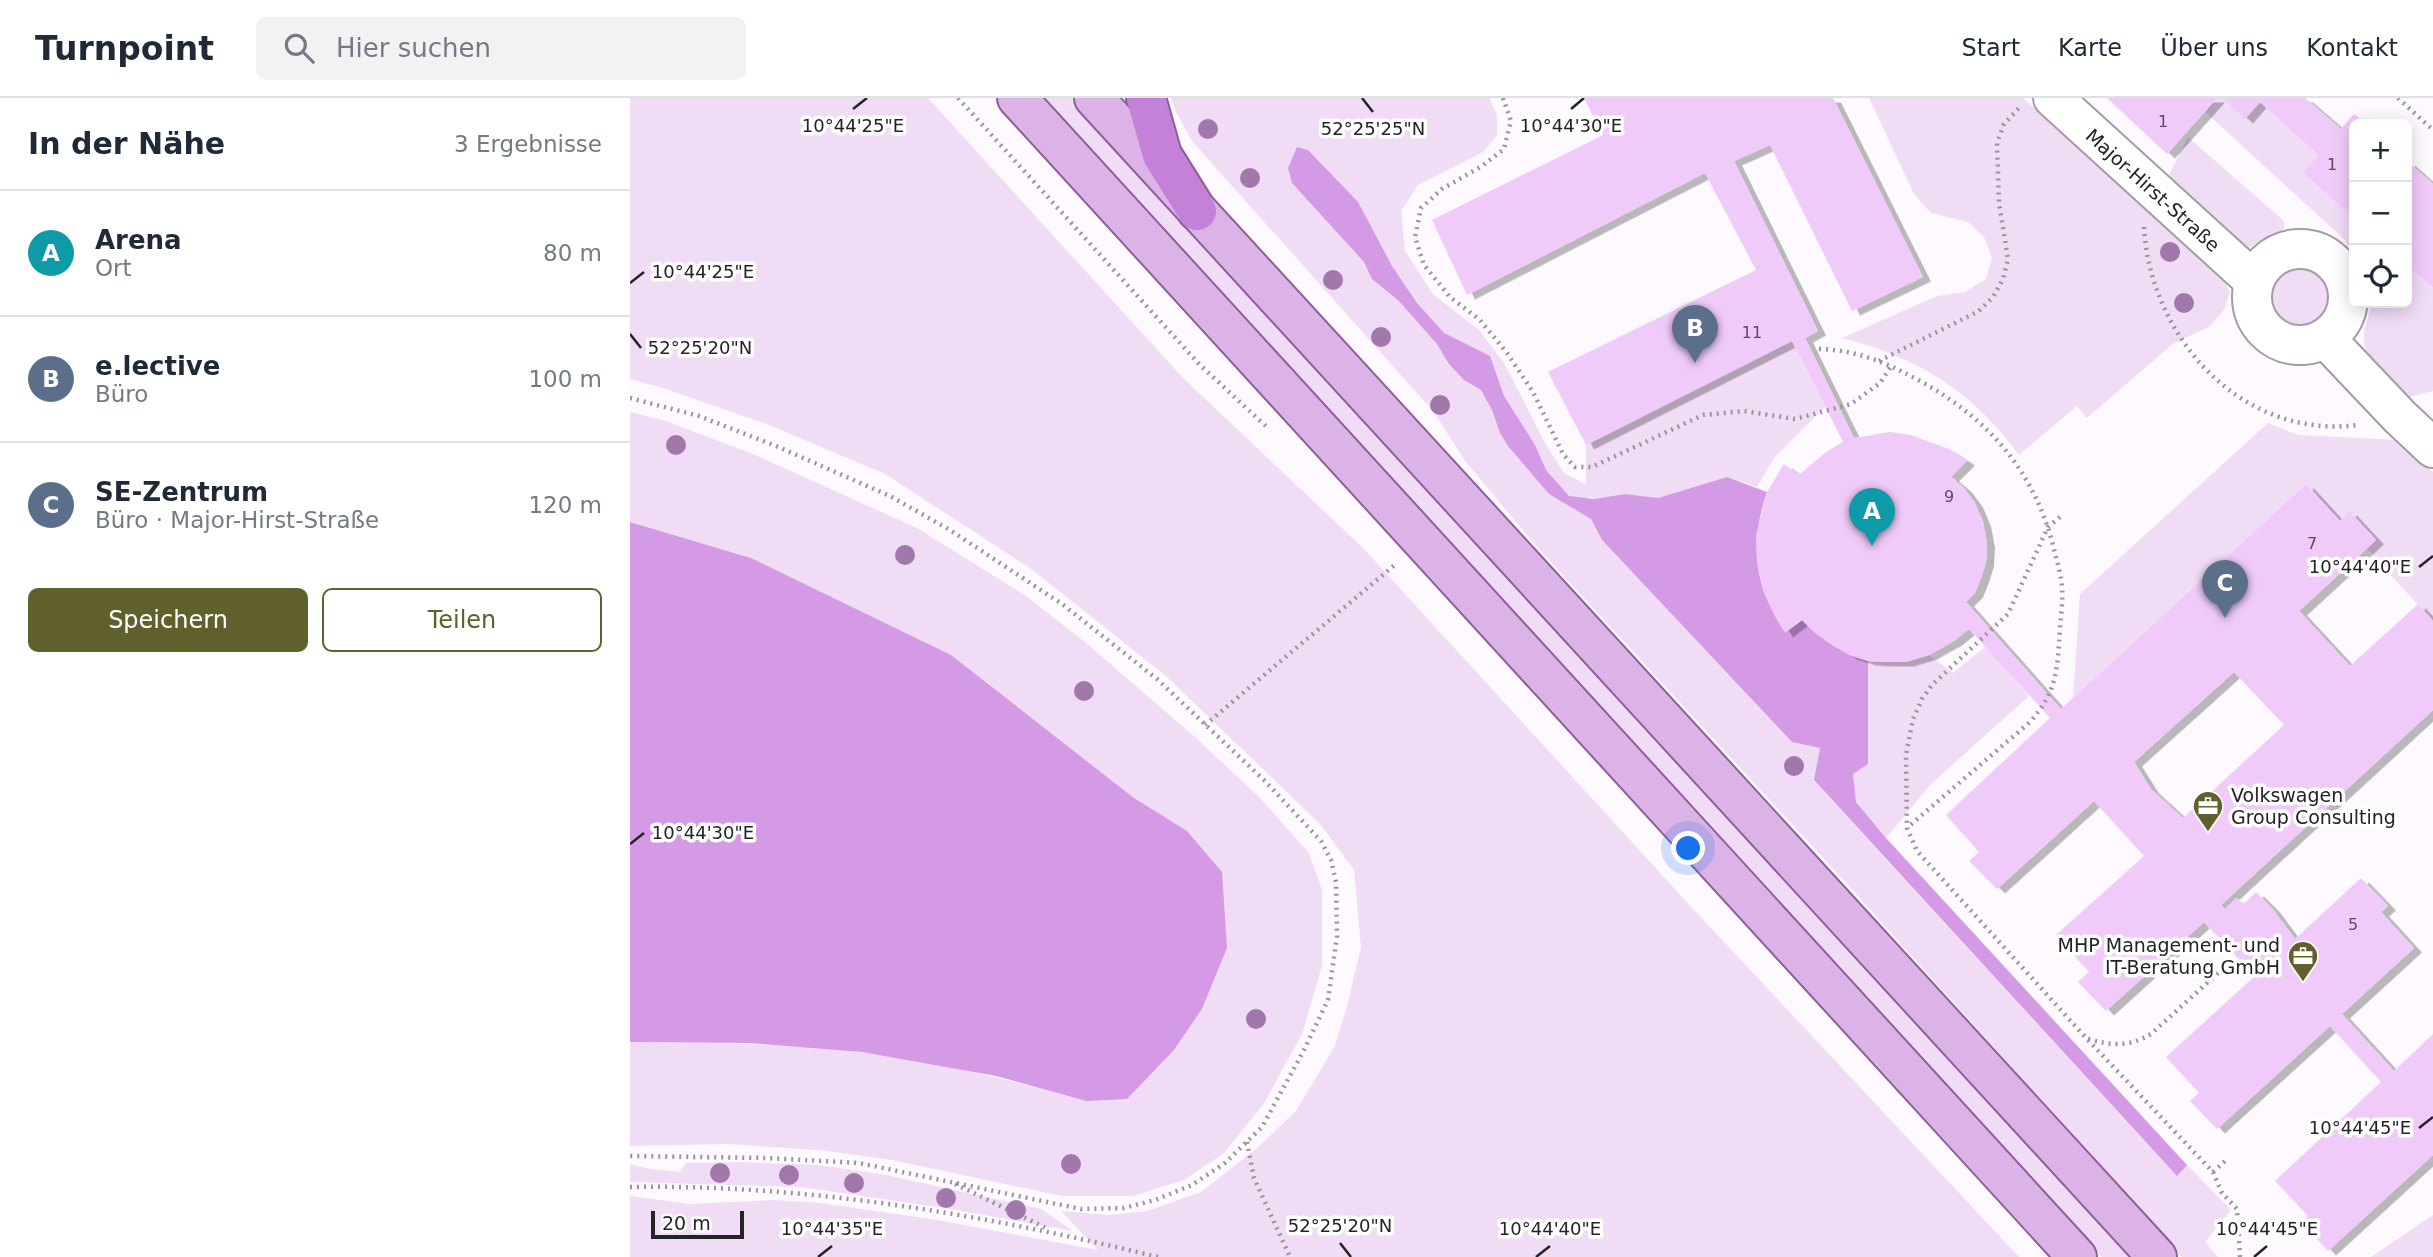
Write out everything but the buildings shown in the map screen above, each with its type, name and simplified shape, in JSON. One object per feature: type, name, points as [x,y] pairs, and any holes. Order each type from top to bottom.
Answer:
[{"type":"highway","points":[[1146,98],[1162,155],[1197,211]]},
{"type":"main road","points":[[1017,98],[2077,1257]]},
{"type":"main road","points":[[1094,98],[2157,1257]]},
{"type":"street","name":"Major-Hirst-Straße","points":[[2053,98],[2254,281]]},
{"type":"street","points":[[2299,248],[2314,251],[2328,257],[2343,276],[2349,299],[2346,315],[2338,328],[2326,339],[2302,346],[2287,345],[2269,334],[2256,318],[2252,304],[2254,281],[2272,258],[2299,248]]},
{"type":"street","points":[[2326,339],[2433,448]]},
{"type":"path","points":[[1503,98],[1511,121],[1504,149],[1482,166],[1442,188],[1421,208],[1415,237],[1424,265],[1450,297],[1480,320],[1507,353],[1533,392],[1563,454],[1575,467],[1592,467],[1703,415],[1744,411],[1795,419],[1851,404],[1880,383],[1892,366]]},
{"type":"path","points":[[1879,361],[1956,324],[1979,311],[1993,297],[2003,279],[2008,259],[1998,203],[1997,143],[2004,124],[2027,98]]},
{"type":"path","points":[[2398,98],[2433,130]]},
{"type":"path","points":[[2146,185],[2143,206],[2146,256],[2157,292],[2175,331],[2192,356],[2212,377],[2250,402],[2294,422],[2347,426],[2400,417]]},
{"type":"path","points":[[1819,349],[1843,350],[1892,366],[1975,416],[2007,451],[2032,490],[2049,527],[2062,587],[2054,684],[2045,705],[2030,723],[1907,828]]},
{"type":"path","points":[[630,398],[699,416],[890,496],[1017,572],[1104,636],[1157,679],[1265,781],[1321,841],[1331,860],[1336,882],[1337,936],[1328,1000],[1262,1127],[1225,1163],[1192,1185],[1155,1200],[1124,1208],[1081,1209],[859,1163],[767,1158],[630,1156]]},
{"type":"path","points":[[2060,517],[2049,527],[2008,614],[1961,656],[1922,699],[1908,737],[1907,828],[1917,851],[2213,1172],[2222,1193],[2237,1209],[2239,1257]]},
{"type":"path","points":[[1205,725],[1401,560]]},
{"type":"path","points":[[2087,1038],[2108,1045],[2139,1041],[2151,1034],[2229,963]]},
{"type":"path","points":[[1247,1142],[1254,1178],[1290,1257]]},
{"type":"path","points":[[2213,1172],[2225,1161]]},
{"type":"path","points":[[948,1181],[1053,1231]]},
{"type":"path","points":[[630,1186],[695,1186],[879,1202],[1053,1231],[1158,1257]]},
{"type":"shaded area","points":[[630,98],[928,98],[1183,378],[1363,548],[1694,910],[2019,1257],[630,1257],[630,1196],[690,1204],[772,1200],[812,1202],[938,1220],[1098,1250],[1061,1211],[1108,1215],[1147,1211],[1201,1192],[1256,1149],[1296,1111],[1335,1046],[1361,947],[1354,870],[1320,824],[1166,676],[1030,568],[885,474],[769,425],[630,379]]},
{"type":"shaded area","points":[[1043,98],[1074,98],[2133,1257],[2102,1257]]},
{"type":"shaded area","points":[[1171,98],[1489,98],[1497,115],[1497,135],[1483,152],[1418,185],[1401,211],[1405,251],[1433,294],[1479,330],[1504,363],[1563,472],[1586,485],[1586,445],[1792,341],[1825,407],[1774,458],[1757,487],[1727,477],[1658,498],[1625,494],[1594,499],[1589,496],[1591,519],[1602,540],[1792,742],[1820,748],[1814,781],[2176,1175],[2187,1165],[2231,1210],[2205,1242],[2218,1257],[2182,1257],[1849,886],[1539,549],[1466,462],[1433,411],[1192,141]]},
{"type":"shaded area","points":[[1869,98],[2023,98],[2220,273],[2230,292],[2224,310],[2209,327],[2174,343],[2087,418],[2077,406],[2019,455],[1982,412],[1941,380],[1895,356],[1842,338],[1937,296],[1965,292],[1986,279],[1992,258],[1984,237],[1968,222],[1931,213],[1914,194]]},
{"type":"shaded area","points":[[2217,98],[2222,98],[2245,118],[2260,102],[2318,155],[2303,173],[2349,214],[2349,247],[2344,239],[2204,111]]},
{"type":"shaded area","points":[[2188,137],[2284,221],[2284,229],[2248,248],[2234,245],[2166,181]]},
{"type":"shaded area","points":[[1297,147],[1308,150],[1358,202],[1392,266],[1417,303],[1444,333],[1490,356],[1504,396],[1535,445],[1546,470],[1569,496],[1594,499],[1625,494],[1658,498],[1727,477],[1767,492],[1758,530],[1758,565],[1767,598],[1785,632],[1802,620],[1832,645],[1868,661],[1868,764],[1853,774],[1856,802],[2187,1165],[2177,1176],[1814,780],[1820,748],[1792,742],[1602,540],[1591,519],[1549,494],[1508,446],[1481,390],[1464,380],[1449,364],[1437,344],[1398,300],[1372,279],[1364,262],[1292,183],[1288,168]]},
{"type":"shaded area","points":[[2294,267],[2306,267],[2323,276],[2330,287],[2330,311],[2323,322],[2306,331],[2294,331],[2282,326],[2273,317],[2268,305],[2268,293],[2273,281],[2282,272]]},
{"type":"shaded area","points":[[2412,269],[2433,288],[2433,391],[2401,399],[2382,378],[2371,363],[2365,345],[2365,328],[2370,308],[2412,308]]},
{"type":"shaded area","points":[[630,412],[663,420],[753,454],[917,528],[1026,596],[1085,642],[1196,738],[1259,797],[1309,853],[1322,890],[1322,966],[1302,1034],[1263,1105],[1223,1154],[1184,1180],[1133,1196],[1062,1196],[892,1160],[827,1151],[729,1144],[630,1146],[630,1042],[774,1045],[860,1052],[946,1066],[1085,1101],[1174,1050],[1202,1009],[1227,948],[1187,832],[1134,798],[951,655],[751,558],[630,522]]},
{"type":"shaded area","points":[[2268,423],[2298,435],[2397,440],[2433,472],[2433,621],[2367,549],[2376,539],[2349,511],[2340,521],[2306,484],[2073,698],[2080,594]]},
{"type":"shaded area","points":[[630,522],[751,558],[951,655],[1134,798],[1187,831],[1222,872],[1227,948],[1202,1009],[1174,1050],[1127,1099],[1086,1101],[996,1076],[862,1052],[749,1043],[630,1042]]},
{"type":"shaded area","points":[[1986,646],[2029,696],[1931,784],[1886,838],[1856,802],[1853,774],[1868,764],[1868,661],[1906,662],[1929,655],[1953,673]]},
{"type":"shaded area","points":[[686,1163],[819,1165],[886,1175],[1041,1209],[1073,1231],[951,1209],[801,1187],[630,1182],[630,1164],[680,1172]]},
{"type":"shaded area","points":[[2433,1215],[2433,1257],[2371,1257]]},
{"type":"place","name":"e.lective","points":[[1695,363]]},
{"type":"place","name":"Arena","points":[[1872,546]]},
{"type":"place","name":"SE-Zentrum","points":[[2225,618]]},
{"type":"place","name":"Volkswagen Group Consulting","points":[[2208,833]]},
{"type":"place","name":"MHP Management- und IT-Beratung GmbH","points":[[2303,983]]}]
